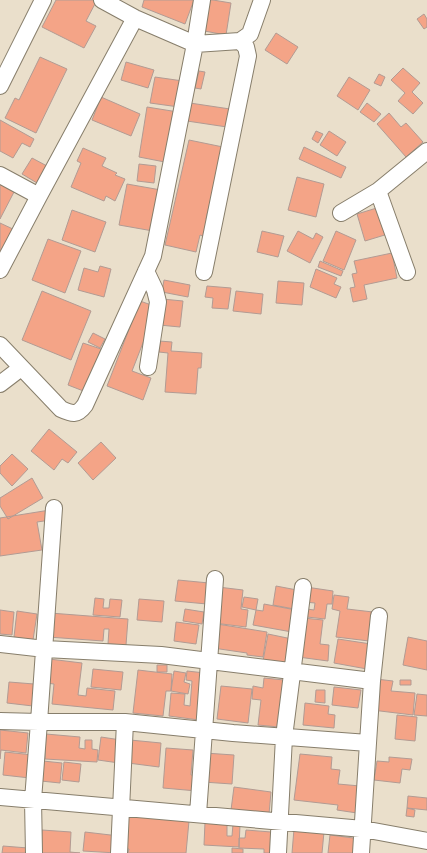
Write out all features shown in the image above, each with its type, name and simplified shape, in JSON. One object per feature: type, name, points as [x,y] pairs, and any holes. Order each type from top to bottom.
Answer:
[{"type":"street","points":[[0,86],[43,0]]},
{"type":"street","points":[[102,0],[135,18],[195,44],[240,41],[250,34],[262,0]]},
{"type":"street","points":[[0,345],[61,409],[72,413],[80,412],[85,405],[153,256],[195,44],[202,0]]},
{"type":"street","points":[[0,270],[135,18]]},
{"type":"street","points":[[204,272],[248,56],[246,47],[240,41]]},
{"type":"street","points":[[341,213],[378,191],[427,151]]},
{"type":"street","points":[[0,175],[39,196]]},
{"type":"street","points":[[378,191],[407,272]]},
{"type":"street","points":[[146,271],[155,290],[158,302],[148,367]]},
{"type":"street","points":[[0,384],[21,368]]},
{"type":"street","points":[[34,853],[32,800],[40,722],[54,508]]},
{"type":"street","points":[[198,814],[215,579]]},
{"type":"street","points":[[278,853],[284,736],[303,587]]},
{"type":"street","points":[[361,853],[372,681],[379,616]]},
{"type":"street","points":[[0,644],[45,649],[161,656],[372,681]]},
{"type":"street","points":[[0,721],[125,722],[368,743]]},
{"type":"street","points":[[119,853],[125,722]]},
{"type":"street","points":[[0,797],[363,828],[427,841]]},
{"type":"building","points":[[56,0],[97,0],[86,21],[96,26],[84,48],[42,27]]},
{"type":"building","points":[[144,0],[194,0],[185,24],[142,7]]},
{"type":"building","points":[[204,0],[231,3],[226,35],[199,30]]},
{"type":"building","points":[[424,14],[427,19],[427,27],[424,29],[417,19]]},
{"type":"building","points":[[276,33],[298,47],[287,64],[265,50]]},
{"type":"building","points":[[40,57],[67,69],[36,133],[5,118],[15,98],[19,100]]},
{"type":"building","points":[[126,62],[154,70],[148,88],[121,80]]},
{"type":"building","points":[[403,68],[420,83],[412,92],[423,103],[413,114],[398,101],[405,93],[391,80]]},
{"type":"building","points":[[199,71],[205,72],[201,89],[195,88]]},
{"type":"building","points":[[379,74],[385,77],[381,86],[374,83]]},
{"type":"building","points":[[155,77],[183,81],[179,107],[150,103]]},
{"type":"building","points":[[349,77],[370,90],[358,110],[337,96]]},
{"type":"building","points":[[101,97],[140,114],[131,136],[92,120]]},
{"type":"building","points":[[190,103],[230,109],[227,127],[187,121]]},
{"type":"building","points":[[367,103],[381,114],[374,122],[360,112]]},
{"type":"building","points":[[147,107],[178,112],[170,163],[139,157]]},
{"type":"building","points":[[389,113],[401,127],[406,123],[423,142],[406,157],[377,124]]},
{"type":"building","points":[[0,120],[34,139],[30,147],[22,143],[13,158],[0,151]]},
{"type":"building","points":[[316,131],[323,134],[318,143],[312,139]]},
{"type":"building","points":[[329,131],[346,142],[337,156],[320,145]]},
{"type":"building","points":[[189,140],[223,147],[206,219],[209,220],[205,237],[200,235],[196,252],[165,245]]},
{"type":"building","points":[[304,147],[346,167],[341,178],[299,159]]},
{"type":"building","points":[[83,148],[106,158],[102,166],[117,173],[115,175],[125,179],[115,201],[106,196],[104,201],[71,187],[81,163],[77,161]]},
{"type":"building","points":[[32,158],[47,166],[37,183],[22,174]]},
{"type":"building","points":[[139,164],[156,166],[154,183],[137,181]]},
{"type":"building","points":[[297,177],[324,184],[316,217],[288,210]]},
{"type":"building","points":[[0,184],[14,192],[0,219]]},
{"type":"building","points":[[127,184],[161,190],[153,231],[119,225]]},
{"type":"building","points":[[380,207],[388,234],[365,241],[357,214]]},
{"type":"building","points":[[72,210],[106,222],[95,252],[62,240]]},
{"type":"building","points":[[0,223],[15,230],[0,256]]},
{"type":"building","points":[[262,231],[284,236],[278,257],[257,252]]},
{"type":"building","points":[[298,231],[313,239],[316,233],[323,237],[310,263],[287,251]]},
{"type":"building","points":[[336,231],[356,240],[344,270],[323,261]]},
{"type":"building","points":[[48,239],[81,251],[65,293],[32,280]]},
{"type":"building","points":[[392,253],[397,278],[364,285],[367,299],[353,302],[350,288],[355,287],[352,274],[357,273],[354,261]]},
{"type":"building","points":[[320,261],[343,271],[341,276],[318,267]]},
{"type":"building","points":[[100,266],[111,269],[104,297],[78,290],[84,268],[98,272]]},
{"type":"building","points":[[316,269],[337,278],[334,284],[341,287],[336,298],[310,287]]},
{"type":"building","points":[[164,280],[190,285],[188,297],[162,292]]},
{"type":"building","points":[[278,281],[304,283],[302,305],[276,303]]},
{"type":"building","points":[[207,286],[231,288],[228,309],[212,308],[213,298],[205,297]]},
{"type":"building","points":[[42,291],[91,311],[71,360],[22,340]]},
{"type":"building","points":[[236,291],[263,294],[261,314],[233,311]]},
{"type":"building","points":[[162,299],[183,301],[180,327],[159,325]]},
{"type":"building","points":[[140,301],[157,307],[132,371],[151,378],[143,400],[107,386]]},
{"type":"building","points":[[93,333],[105,339],[100,348],[88,342]]},
{"type":"building","points":[[159,341],[172,342],[171,351],[202,353],[201,368],[198,368],[196,394],[165,392],[168,353],[159,352]]},
{"type":"building","points":[[83,343],[101,349],[86,392],[68,385]]},
{"type":"building","points":[[49,429],[77,452],[68,463],[62,459],[54,470],[31,451]]},
{"type":"building","points":[[101,442],[116,458],[93,480],[78,463]]},
{"type":"building","points":[[12,454],[28,469],[12,486],[0,473],[0,466]]},
{"type":"building","points":[[32,478],[43,498],[8,519],[0,506],[0,498]]},
{"type":"building","points":[[50,510],[51,520],[37,522],[42,550],[0,556],[0,518]]},
{"type":"building","points":[[178,580],[209,583],[207,604],[175,601]]},
{"type":"building","points":[[276,586],[297,590],[294,609],[273,605]]},
{"type":"building","points":[[218,587],[243,590],[241,609],[248,610],[246,627],[214,623]]},
{"type":"building","points":[[306,587],[333,591],[332,604],[327,604],[325,619],[307,617],[307,609],[314,610],[315,603],[304,602]]},
{"type":"building","points":[[334,595],[349,597],[347,609],[373,612],[369,641],[336,637],[340,611],[332,609]]},
{"type":"building","points":[[244,597],[258,599],[256,610],[242,607]]},
{"type":"building","points":[[95,598],[104,599],[103,608],[109,608],[110,599],[122,600],[120,617],[93,615]]},
{"type":"building","points":[[139,599],[164,601],[162,622],[137,620]]},
{"type":"building","points":[[264,604],[296,610],[292,632],[253,625],[256,610],[263,611]]},
{"type":"building","points":[[185,609],[204,612],[202,624],[183,621]]},
{"type":"building","points":[[0,610],[14,612],[12,635],[0,634]]},
{"type":"building","points":[[17,611],[37,614],[33,640],[14,637]]},
{"type":"building","points":[[50,613],[128,619],[126,645],[108,644],[109,629],[104,629],[103,641],[48,637]]},
{"type":"building","points":[[303,618],[323,620],[320,644],[329,645],[328,661],[298,657]]},
{"type":"building","points":[[176,622],[199,625],[196,644],[174,641]]},
{"type":"building","points":[[217,624],[267,632],[263,657],[213,648]]},
{"type":"building","points":[[268,634],[292,639],[288,665],[263,661]]},
{"type":"building","points":[[408,637],[427,641],[427,670],[403,665]]},
{"type":"building","points":[[338,639],[371,644],[367,669],[334,663]]},
{"type":"building","points":[[49,659],[82,663],[78,695],[86,696],[87,688],[115,691],[113,710],[52,704],[54,684],[46,683]]},
{"type":"building","points":[[157,665],[167,665],[167,672],[157,672]]},
{"type":"building","points":[[93,669],[123,672],[121,690],[91,687]]},
{"type":"building","points":[[138,670],[172,674],[171,691],[166,691],[163,716],[133,713]]},
{"type":"building","points":[[174,671],[186,673],[184,682],[190,684],[188,694],[171,691]]},
{"type":"building","points":[[187,671],[205,673],[199,720],[169,716],[171,693],[185,694],[184,705],[190,706],[192,681],[186,680]]},
{"type":"building","points":[[264,678],[284,680],[279,727],[258,725],[261,700],[252,699],[253,686],[263,688]]},
{"type":"building","points":[[376,679],[393,681],[391,691],[415,693],[413,715],[372,710]]},
{"type":"building","points":[[400,680],[411,680],[411,685],[400,685]]},
{"type":"building","points":[[9,682],[34,684],[33,706],[7,703]]},
{"type":"building","points":[[221,686],[252,689],[248,723],[217,719]]},
{"type":"building","points":[[334,687],[361,690],[358,708],[332,705]]},
{"type":"building","points":[[316,690],[325,690],[325,703],[315,702]]},
{"type":"building","points":[[417,694],[427,695],[427,716],[414,715]]},
{"type":"building","points":[[305,703],[329,706],[328,714],[335,715],[334,728],[303,725]]},
{"type":"building","points":[[397,715],[417,717],[415,741],[395,739]]},
{"type":"building","points":[[0,730],[28,733],[26,753],[1,750],[0,759]]},
{"type":"building","points":[[46,734],[80,737],[79,748],[85,749],[85,740],[92,740],[92,749],[98,750],[97,762],[45,759]]},
{"type":"building","points":[[101,737],[121,740],[119,763],[98,760]]},
{"type":"building","points":[[130,740],[161,743],[159,767],[128,763]]},
{"type":"building","points":[[166,748],[193,750],[191,775],[198,775],[197,791],[163,788]]},
{"type":"building","points":[[5,752],[33,755],[30,778],[3,775]]},
{"type":"building","points":[[205,753],[234,755],[232,784],[203,782]]},
{"type":"building","points":[[300,754],[332,757],[331,769],[340,770],[338,784],[360,786],[357,813],[337,810],[338,805],[294,800]]},
{"type":"building","points":[[389,757],[412,759],[410,770],[402,769],[400,783],[374,780],[377,761],[389,762]]},
{"type":"building","points":[[43,761],[62,763],[60,783],[41,781]]},
{"type":"building","points":[[64,762],[81,764],[79,782],[62,780]]},
{"type":"building","points":[[234,787],[271,792],[269,814],[231,810]]},
{"type":"building","points":[[408,796],[427,798],[427,810],[407,808]]},
{"type":"building","points":[[407,808],[415,810],[414,817],[406,816]]},
{"type":"building","points":[[128,815],[189,821],[186,853],[128,853],[129,849],[124,849]]},
{"type":"building","points":[[205,822],[227,824],[227,836],[232,836],[233,824],[240,825],[239,847],[204,845]]},
{"type":"building","points":[[294,829],[324,832],[322,853],[292,853]]},
{"type":"building","points":[[42,830],[71,832],[70,852],[80,853],[40,853]]},
{"type":"building","points":[[246,830],[271,832],[271,841],[275,841],[275,853],[264,853],[264,849],[239,848],[239,838],[245,838]]},
{"type":"building","points":[[85,832],[119,836],[117,853],[83,851]]},
{"type":"building","points":[[330,835],[361,839],[360,853],[328,853]]},
{"type":"building","points":[[3,846],[28,848],[28,853],[2,853]]},
{"type":"building","points":[[232,848],[243,849],[243,853],[232,853]]}]
